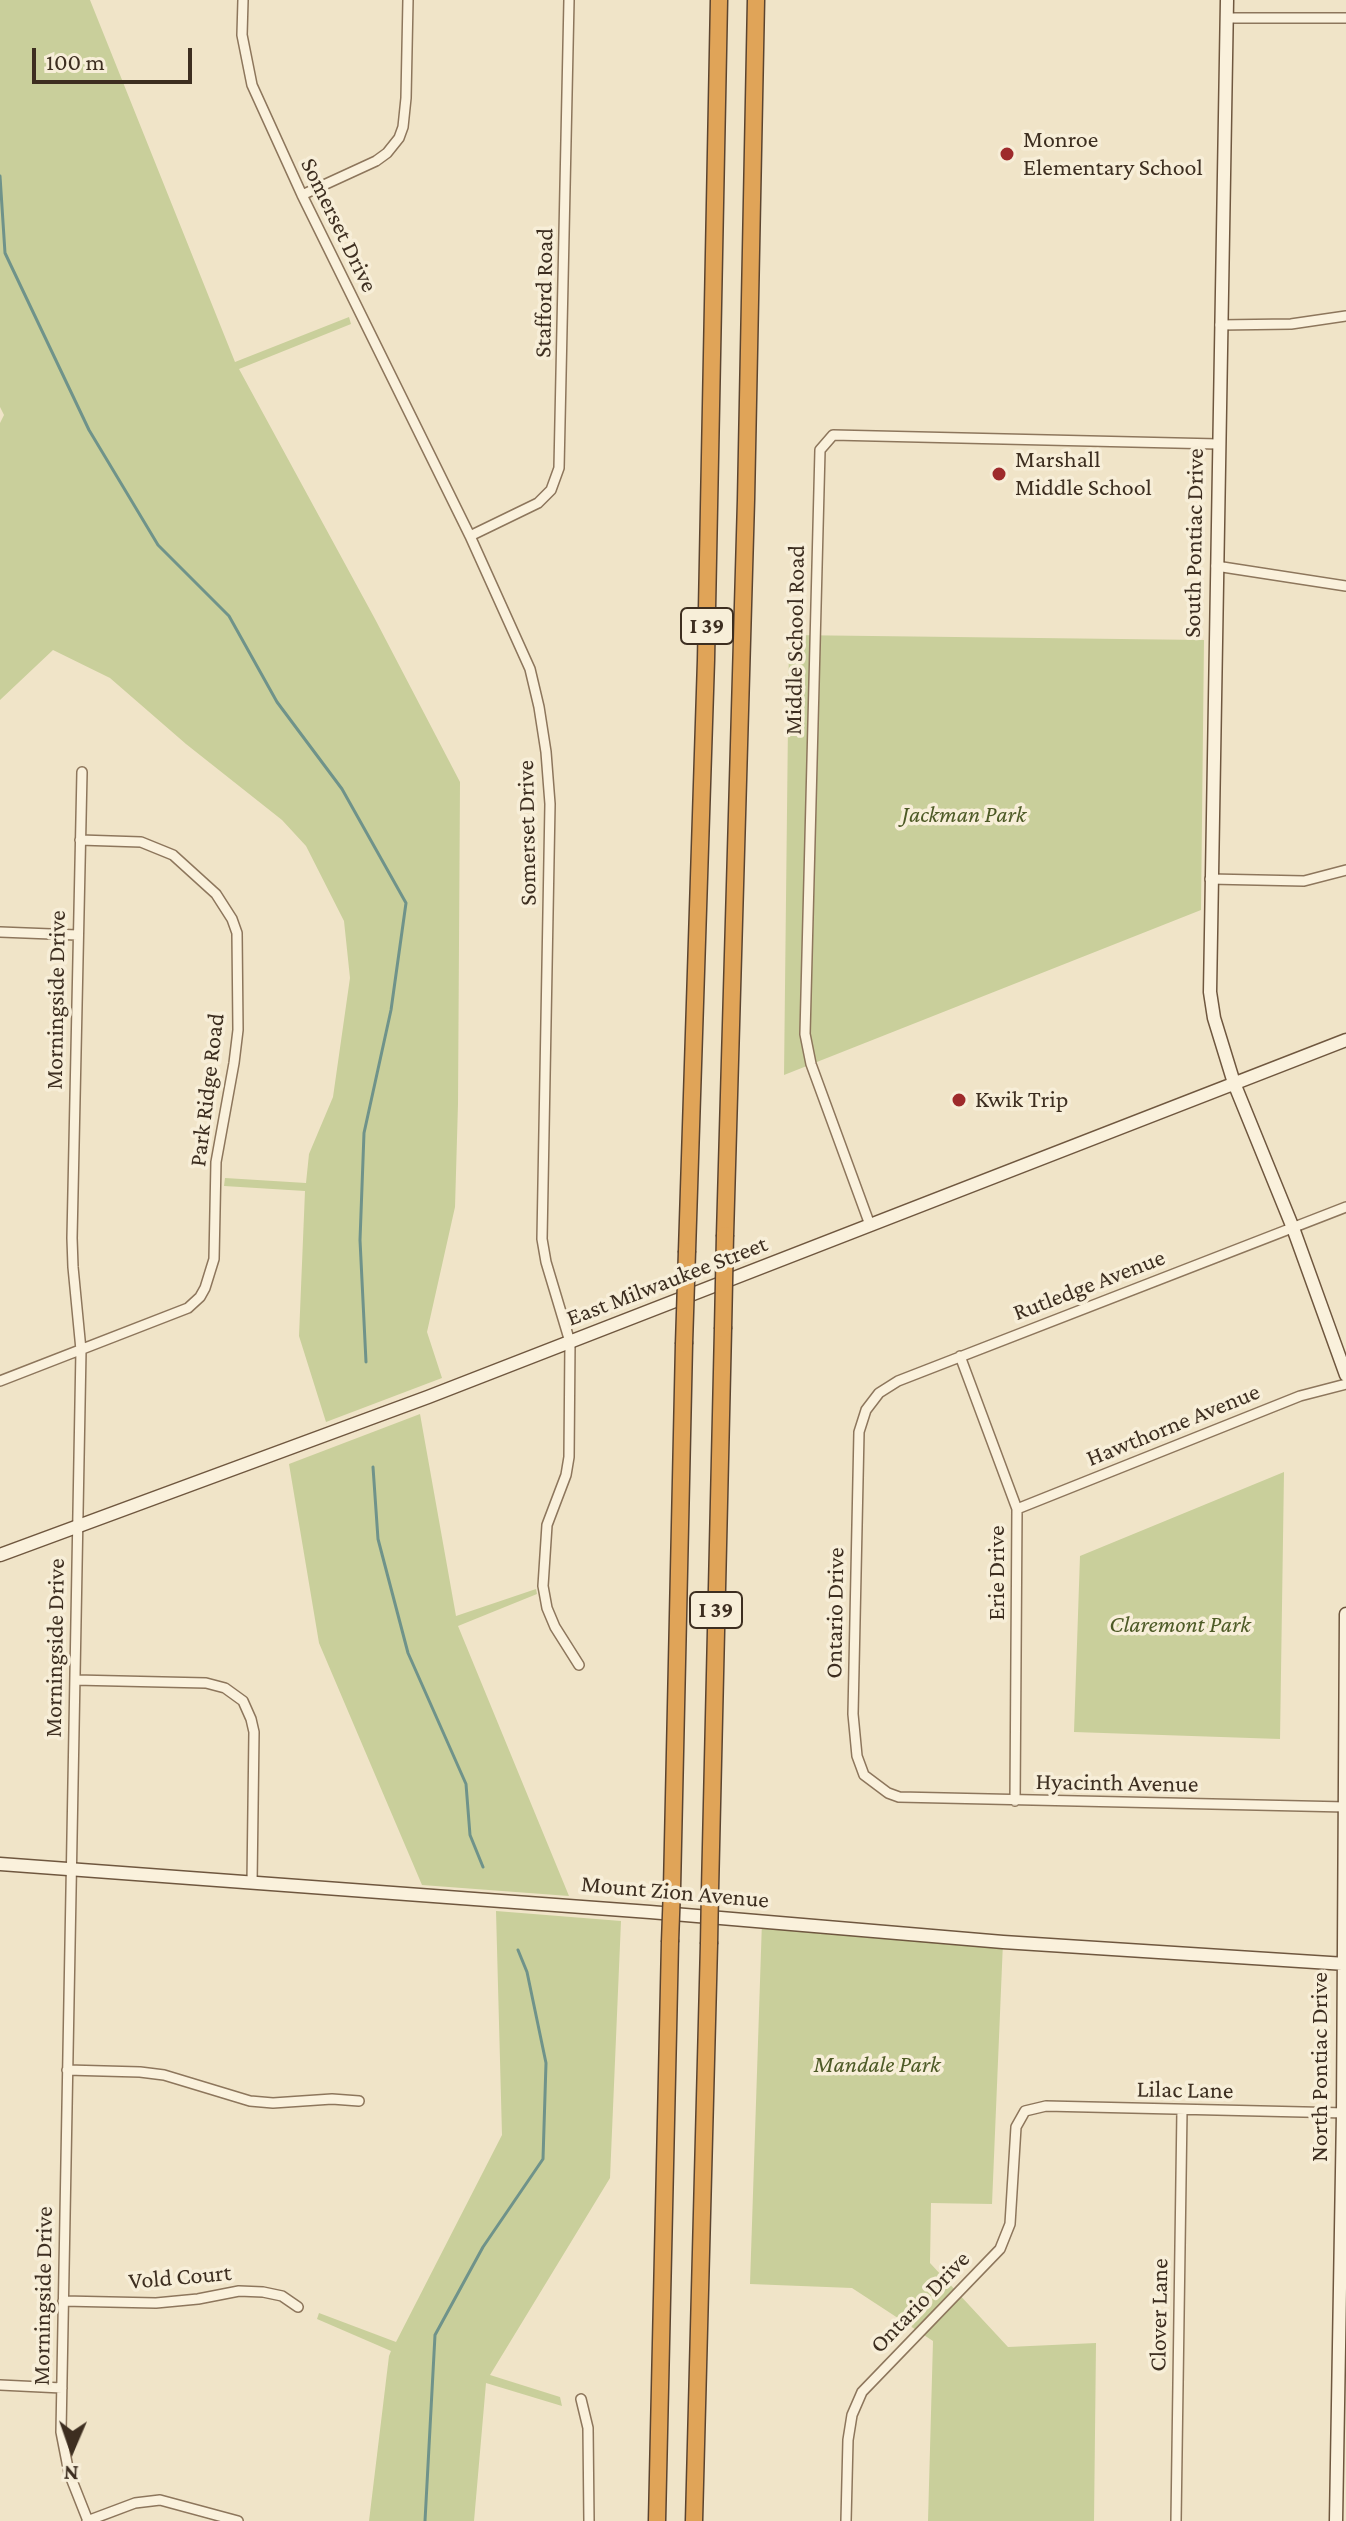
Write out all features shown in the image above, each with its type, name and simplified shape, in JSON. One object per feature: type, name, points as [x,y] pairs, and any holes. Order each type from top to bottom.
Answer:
[{"type":"highway","name":"I 39","points":[[657,2521],[684,1344],[706,660],[719,0]]},
{"type":"highway","name":"I 39","points":[[694,2521],[756,0]]},
{"type":"main road","name":"South Pontiac Drive","points":[[1227,0],[1210,992],[1214,1018],[1234,1083]]},
{"type":"main road","name":"East Milwaukee Street","points":[[0,1555],[570,1342],[1346,1040]]},
{"type":"main road","points":[[1234,1083],[1293,1228],[1346,1375]]},
{"type":"main road","name":"North Pontiac Drive","points":[[1336,2521],[1344,2113],[1346,1614]]},
{"type":"main road","name":"Mount Zion Avenue","points":[[0,1864],[650,1912],[1003,1942],[1345,1964]]},
{"type":"street","name":"Somerset Drive","points":[[243,0],[242,35],[252,85],[302,195],[470,536],[530,669],[546,752],[550,804],[542,1239],[570,1342],[568,1468],[547,1525],[543,1586],[555,1627],[579,1665]]},
{"type":"street","points":[[302,195],[376,161],[399,138],[406,98],[408,0]]},
{"type":"street","name":"Stafford Road","points":[[470,536],[538,503],[551,490],[559,468],[569,0]]},
{"type":"street","points":[[1227,18],[1346,18]]},
{"type":"street","points":[[1220,325],[1291,324],[1346,316]]},
{"type":"street","name":"Middle School Road","points":[[870,1225],[811,1064],[805,1034],[820,450],[833,435],[1218,444]]},
{"type":"street","points":[[1216,566],[1346,586]]},
{"type":"street","name":"Morningside Drive","points":[[82,772],[72,1238],[81,1350],[61,2432],[69,2473],[88,2521]]},
{"type":"street","name":"Park Ridge Road","points":[[0,1381],[188,1308],[205,1288],[214,1259],[216,1162],[238,1030],[239,946],[232,919],[202,879],[161,848],[141,842],[80,840]]},
{"type":"street","points":[[1210,879],[1304,881],[1346,870]]},
{"type":"street","points":[[0,932],[77,935]]},
{"type":"street","name":"Rutledge Avenue","points":[[862,1420],[879,1393],[898,1381],[1346,1207]]},
{"type":"street","name":"Erie Drive","points":[[960,1356],[1017,1509],[1015,1801]]},
{"type":"street","name":"Hawthorne Avenue","points":[[1017,1509],[1300,1396],[1346,1384]]},
{"type":"street","name":"Ontario Drive","points":[[862,1420],[857,1457],[853,1714],[857,1756],[864,1775],[888,1793]]},
{"type":"street","points":[[75,1680],[206,1683],[225,1688],[243,1701],[254,1732],[252,1883]]},
{"type":"street","name":"Hyacinth Avenue","points":[[888,1793],[899,1797],[1015,1801],[1345,1807]]},
{"type":"street","points":[[67,2070],[164,2075],[250,2101],[359,2101]]},
{"type":"street","name":"Lilac Lane","points":[[1025,2111],[1046,2106],[1344,2113]]},
{"type":"street","name":"Clover Lane","points":[[1176,2521],[1182,2110]]},
{"type":"street","name":"Ontario Drive","points":[[846,2521],[848,2440],[852,2415],[862,2392],[1000,2249],[1010,2224],[1016,2127],[1025,2111]]},
{"type":"street","name":"Vold Court","points":[[63,2301],[156,2303],[239,2291],[282,2296],[298,2307]]},
{"type":"street","points":[[0,2385],[62,2388]]},
{"type":"street","points":[[581,2399],[588,2428],[589,2521]]},
{"type":"street","points":[[88,2521],[135,2503],[160,2500],[238,2521]]},
{"type":"green space","points":[[0,0],[90,0],[235,362],[349,317],[351,324],[239,369],[460,782],[455,1207],[427,1332],[442,1378],[326,1422],[299,1336],[305,1191],[224,1186],[225,1178],[306,1183],[309,1154],[333,1097],[350,978],[344,921],[306,846],[282,820],[186,744],[110,678],[53,650],[0,700],[0,423],[4,415],[0,407]]},
{"type":"green space","name":"Jackman Park","points":[[789,635],[1204,640],[1201,910],[784,1075]]},
{"type":"green space","points":[[420,1414],[456,1616],[536,1589],[537,1594],[458,1626],[569,1896],[422,1885],[319,1643],[289,1464]]},
{"type":"green space","name":"Claremont Park","points":[[1284,1472],[1280,1739],[1074,1732],[1080,1556]]},
{"type":"green space","points":[[496,1911],[621,1921],[610,2178],[490,2375],[560,2397],[562,2406],[486,2383],[474,2521],[369,2521],[391,2351],[317,2319],[319,2313],[396,2342],[502,2135]]},
{"type":"green space","name":"Mandale Park","points":[[762,1921],[1003,1942],[992,2204],[931,2203],[930,2263],[1008,2347],[1096,2343],[1094,2521],[928,2521],[933,2341],[852,2288],[750,2284]]},
{"type":"waterway","points":[[0,176],[5,253],[89,430],[158,545],[229,616],[277,702],[342,789],[406,903],[391,1010],[364,1133],[360,1240],[366,1362]]},
{"type":"waterway","points":[[373,1467],[378,1539],[408,1653],[466,1784],[470,1835],[483,1867]]},
{"type":"waterway","points":[[425,2521],[435,2335],[483,2247],[543,2159],[546,2063],[527,1972],[518,1950]]},
{"type":"place","name":"Monroe Elementary School","points":[[1007,154]]},
{"type":"place","name":"Marshall Middle School","points":[[999,474]]},
{"type":"place","name":"Kwik Trip","points":[[959,1100]]}]
